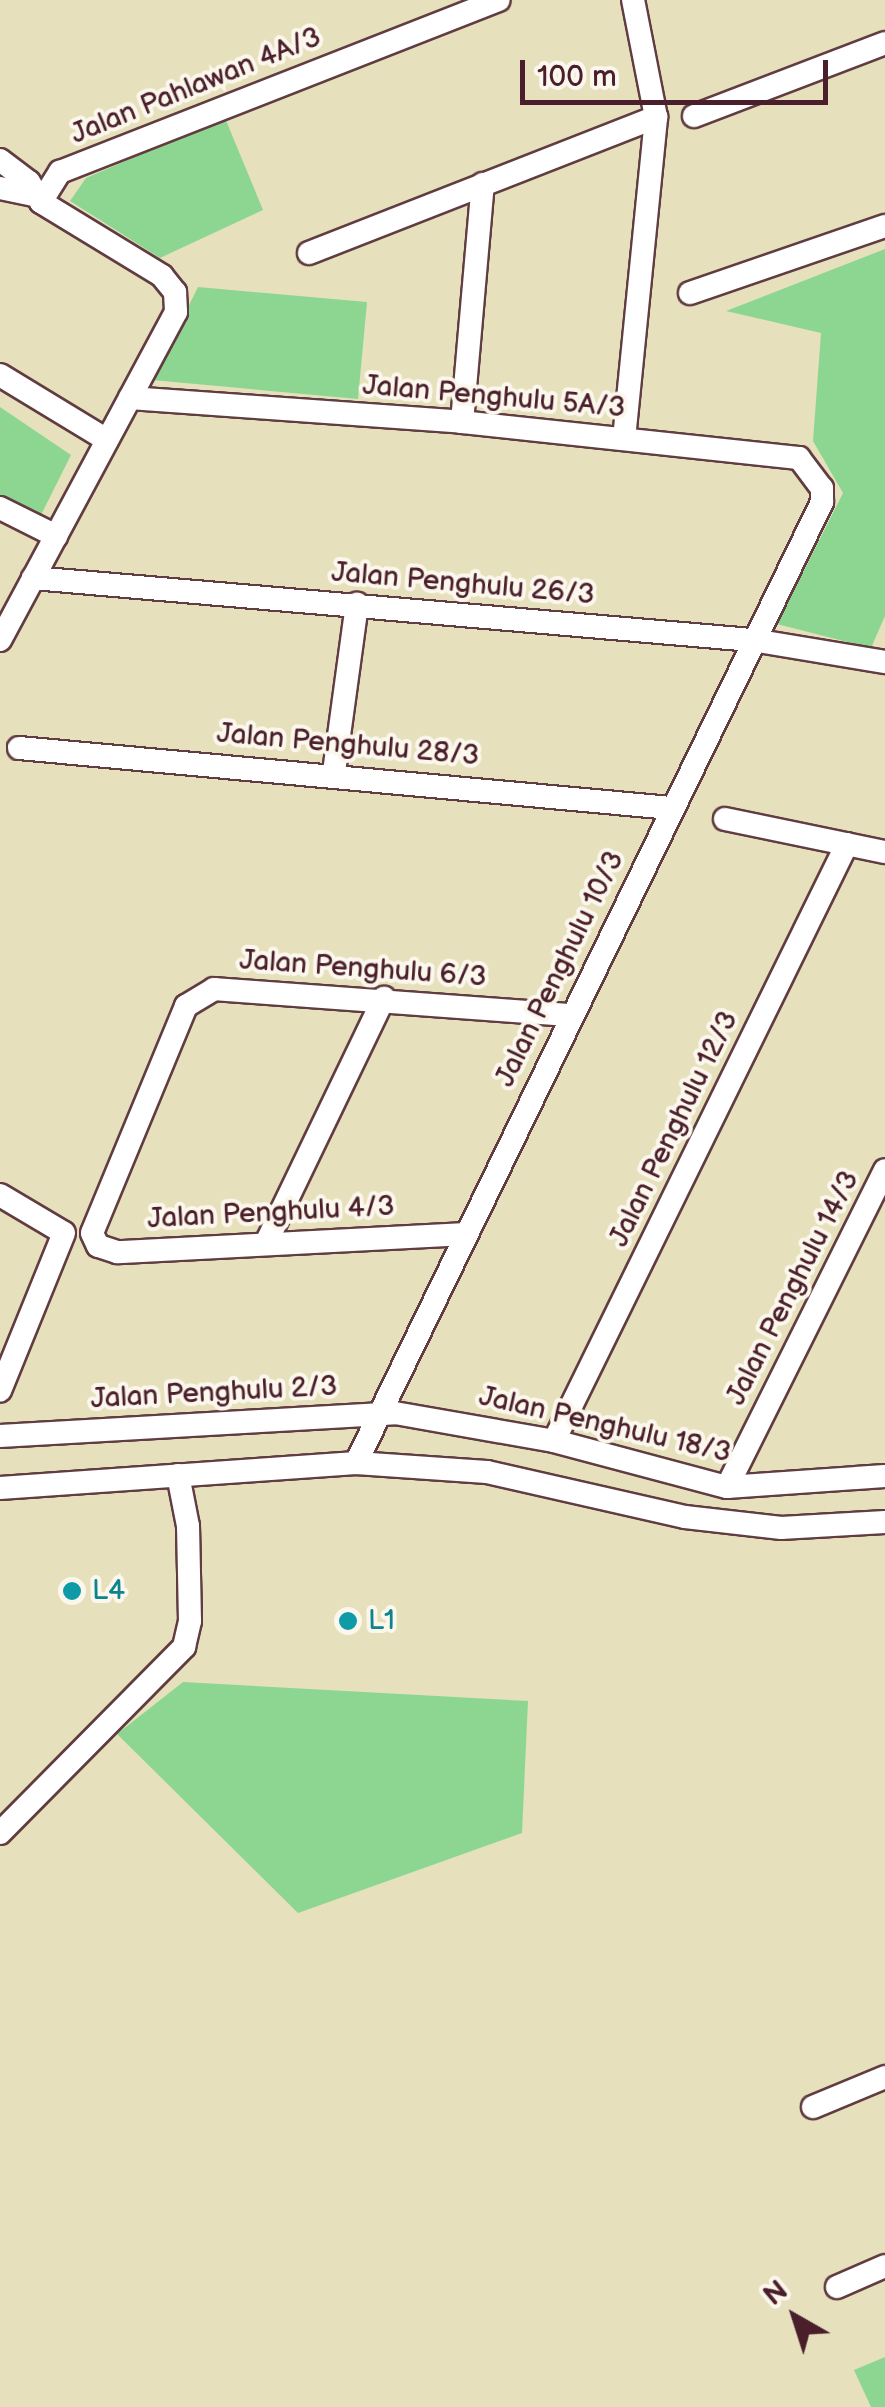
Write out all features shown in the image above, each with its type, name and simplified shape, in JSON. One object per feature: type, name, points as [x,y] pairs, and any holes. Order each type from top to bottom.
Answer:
[{"type":"street","name":"Jalan Pahlawan 4A/3","points":[[37,198],[60,172],[499,0]]},
{"type":"street","points":[[624,440],[656,118],[633,0]]},
{"type":"street","points":[[694,116],[885,43]]},
{"type":"street","points":[[309,253],[656,118]]},
{"type":"street","points":[[0,160],[29,182],[37,198]]},
{"type":"street","points":[[462,422],[483,184]]},
{"type":"street","points":[[0,188],[37,198],[162,276],[175,292],[176,312],[0,640]]},
{"type":"street","points":[[690,293],[885,226]]},
{"type":"street","points":[[0,375],[107,440]]},
{"type":"street","name":"Jalan Penghulu 5A/3","points":[[130,398],[462,422],[799,458],[822,488],[822,502]]},
{"type":"street","name":"Jalan Penghulu 10/3","points":[[356,1463],[457,1234],[822,502]]},
{"type":"street","points":[[0,508],[56,536]]},
{"type":"street","name":"Jalan Penghulu 26/3","points":[[33,578],[752,640],[884,661]]},
{"type":"street","points":[[334,772],[357,604]]},
{"type":"street","name":"Jalan Penghulu 28/3","points":[[19,748],[334,772],[671,808]]},
{"type":"street","points":[[725,819],[885,852]]},
{"type":"street","name":"Jalan Penghulu 12/3","points":[[554,1441],[848,844]]},
{"type":"street","name":"Jalan Penghulu 6/3","points":[[98,1246],[94,1221],[186,1006],[214,988],[384,998],[566,1015]]},
{"type":"street","points":[[268,1241],[384,998]]},
{"type":"street","name":"Jalan Penghulu 14/3","points":[[727,1486],[885,1170]]},
{"type":"street","points":[[0,1196],[64,1233],[0,1391]]},
{"type":"street","name":"Jalan Penghulu 4/3","points":[[98,1246],[117,1252],[268,1241],[457,1234]]},
{"type":"street","name":"Jalan Penghulu 2/3","points":[[0,1436],[379,1414],[431,1417]]},
{"type":"street","name":"Jalan Penghulu 18/3","points":[[431,1417],[554,1441],[727,1486],[885,1476]]},
{"type":"street","points":[[0,1488],[356,1463],[487,1472],[684,1517],[762,1526],[885,1522]]},
{"type":"street","points":[[0,1832],[184,1647],[190,1621],[188,1526],[178,1475]]},
{"type":"street","points":[[813,2107],[885,2077]]},
{"type":"street","points":[[837,2287],[885,2266]]},
{"type":"green space","points":[[225,118],[263,210],[160,258],[70,201],[86,178]]},
{"type":"green space","points":[[885,249],[885,616],[871,648],[777,624],[843,493],[813,441],[821,333],[726,311]]},
{"type":"green space","points":[[198,287],[367,302],[358,399],[152,380]]},
{"type":"green space","points":[[0,407],[71,455],[41,515],[0,495]]},
{"type":"green space","points":[[183,1682],[528,1701],[522,1833],[298,1913],[117,1734]]},
{"type":"green space","points":[[885,2357],[885,2407],[871,2407],[854,2370]]},
{"type":"place","name":"L4","points":[[72,1591]]},
{"type":"place","name":"L1","points":[[348,1621]]}]
